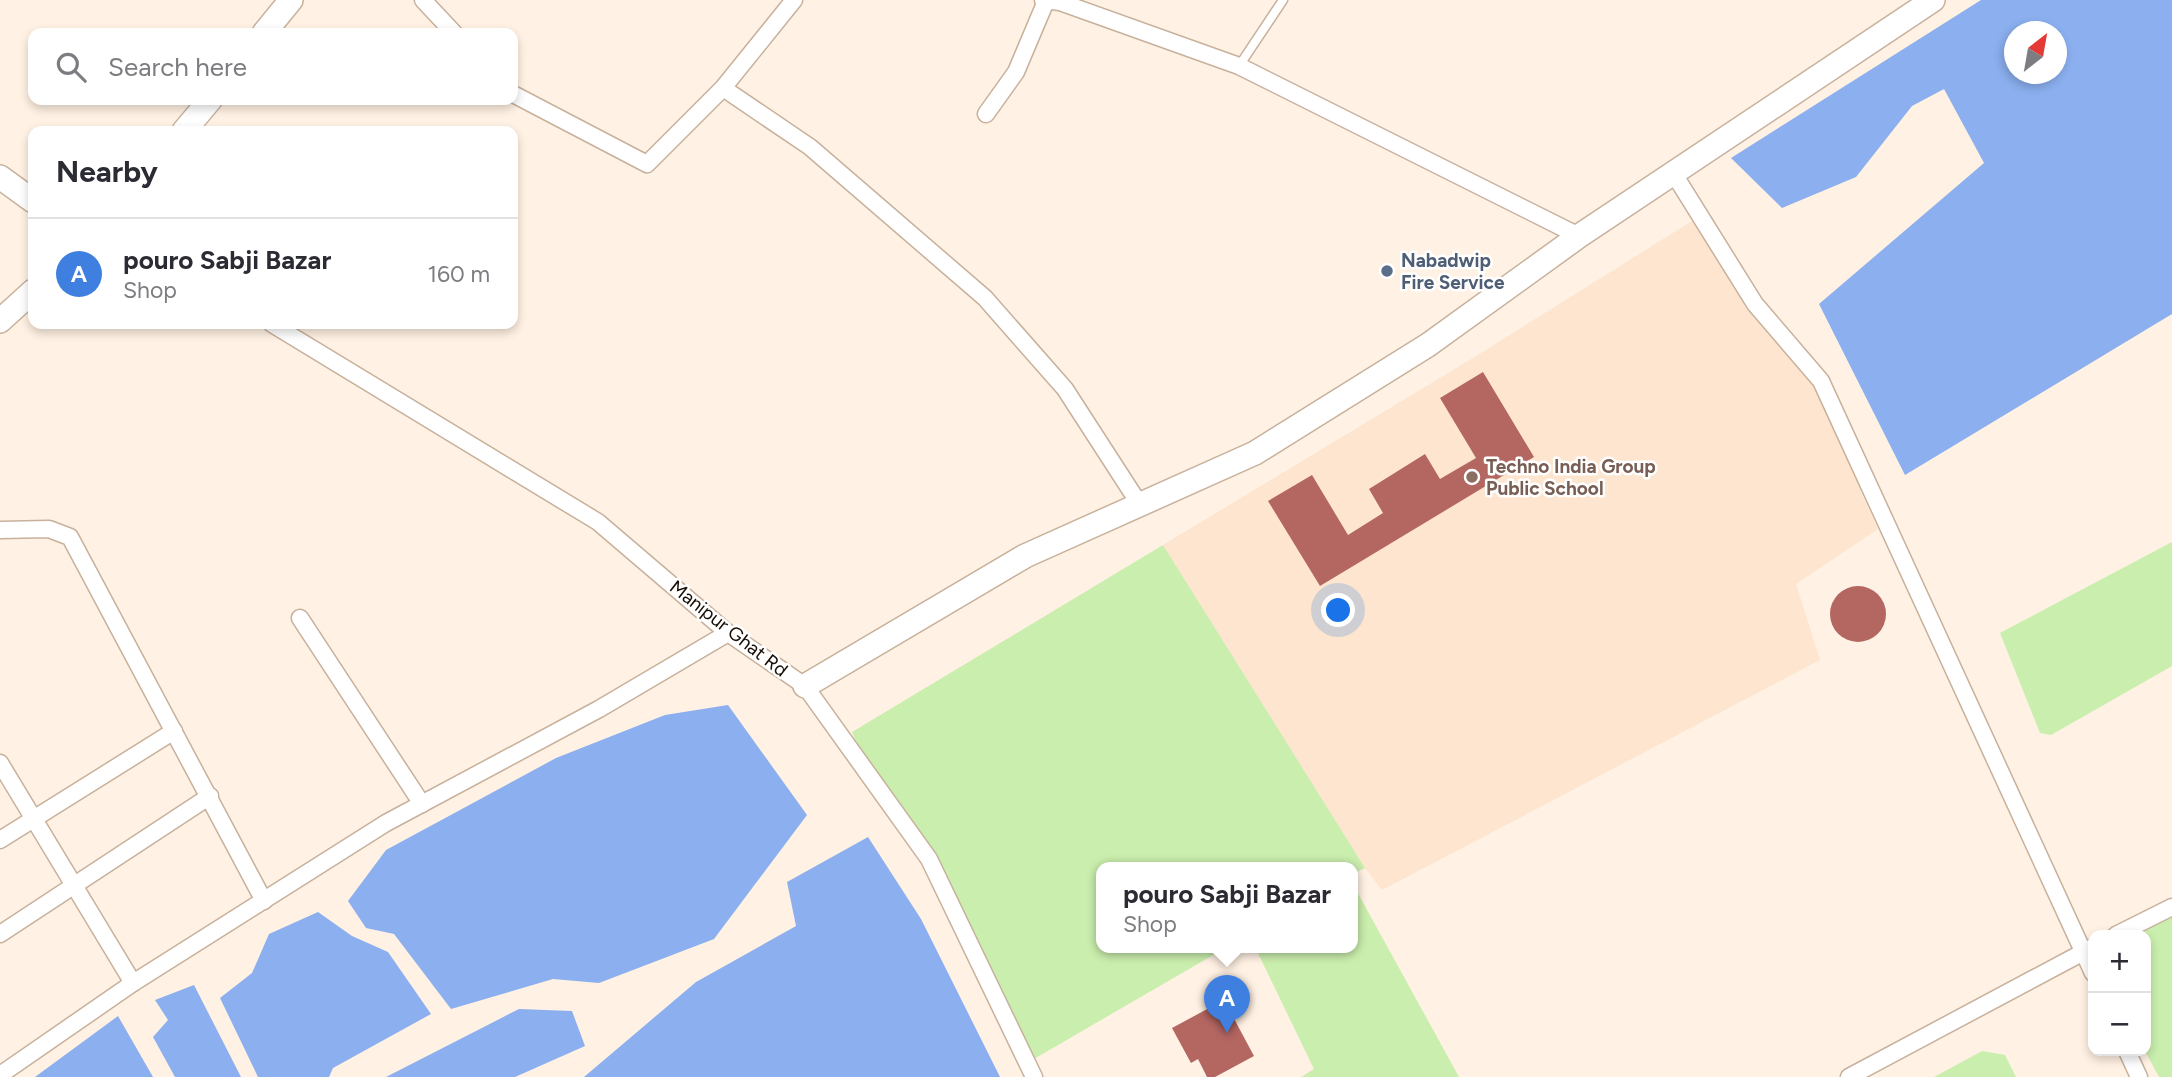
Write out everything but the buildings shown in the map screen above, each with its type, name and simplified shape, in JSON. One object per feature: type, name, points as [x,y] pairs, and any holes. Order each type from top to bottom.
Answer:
[{"type":"street","points":[[268,28],[291,0]]},
{"type":"street","points":[[423,0],[449,28]]},
{"type":"street","points":[[518,97],[647,164],[723,88],[793,0]]},
{"type":"street","points":[[804,686],[1026,556],[1255,453],[1428,345],[1579,236],[1933,0]]},
{"type":"street","points":[[986,114],[1016,72],[1044,1],[1060,2],[1240,66],[1579,236]]},
{"type":"street","points":[[723,88],[810,147],[985,299],[1065,389],[1140,505]]},
{"type":"street","points":[[188,126],[206,105]]},
{"type":"street","points":[[1674,174],[1755,304],[1821,381],[2088,947]]},
{"type":"street","points":[[0,177],[28,197]]},
{"type":"street","points":[[0,320],[28,295]]},
{"type":"street","name":"Manipur Ghat Rd","points":[[280,329],[598,522],[728,632],[804,686],[929,859],[1034,1077]]},
{"type":"street","points":[[0,530],[49,529],[70,537],[264,901]]},
{"type":"street","points":[[300,618],[422,804]]},
{"type":"street","points":[[0,1075],[132,983],[422,804],[599,709],[728,632]]},
{"type":"street","points":[[0,840],[174,731]]},
{"type":"street","points":[[0,763],[132,983]]},
{"type":"street","points":[[0,934],[209,796]]},
{"type":"street","points":[[2126,930],[2172,907]]},
{"type":"street","points":[[1849,1077],[2088,950]]},
{"type":"street","points":[[2129,1056],[2139,1077]]},
{"type":"lane","points":[[1240,66],[1283,0]]},
{"type":"shaded area","points":[[1700,216],[1755,304],[1821,381],[1862,495],[1878,529],[1796,584],[1820,660],[1382,890],[1365,868],[1163,545],[1473,358]]},
{"type":"green space","points":[[2172,542],[2172,666],[2051,735],[2040,733],[2000,633]]},
{"type":"green space","points":[[1163,545],[1365,868],[1358,872],[1358,862],[1096,862],[1096,953],[1217,953],[1027,1063],[929,859],[871,780],[852,732]]},
{"type":"green space","points":[[1358,893],[1459,1077],[1301,1077],[1314,1069],[1258,953],[1358,953]]},
{"type":"green space","points":[[2172,917],[2172,1077],[2159,1077],[2148,1056],[2151,1056],[2151,930],[2145,930]]},
{"type":"green space","points":[[1982,1051],[2005,1055],[2016,1077],[1934,1077]]},
{"type":"water","points":[[1981,0],[2172,0],[2172,314],[1905,475],[1819,304],[1984,163],[1944,89],[1912,106],[1856,177],[1782,208],[1731,158]]},
{"type":"water","points":[[728,705],[807,815],[714,939],[599,983],[553,979],[451,1009],[394,934],[366,928],[348,901],[386,850],[556,758],[665,715]]},
{"type":"water","points":[[868,837],[921,919],[1000,1077],[584,1077],[696,982],[796,926],[787,882]]},
{"type":"water","points":[[318,912],[352,936],[388,952],[431,1014],[333,1068],[329,1077],[258,1077],[220,998],[252,973],[269,934]]},
{"type":"water","points":[[194,985],[241,1077],[175,1077],[153,1037],[168,1020],[155,1000]]},
{"type":"water","points":[[519,1009],[572,1011],[585,1046],[515,1077],[386,1077]]},
{"type":"water","points":[[118,1016],[153,1077],[35,1077]]},
{"type":"place","name":"Nabadwip Fire Service","points":[[1387,271]]},
{"type":"place","name":"Techno India Group Public School","points":[[1472,477]]},
{"type":"place","name":"pouro Sabji Bazar","points":[[1227,1033]]}]
